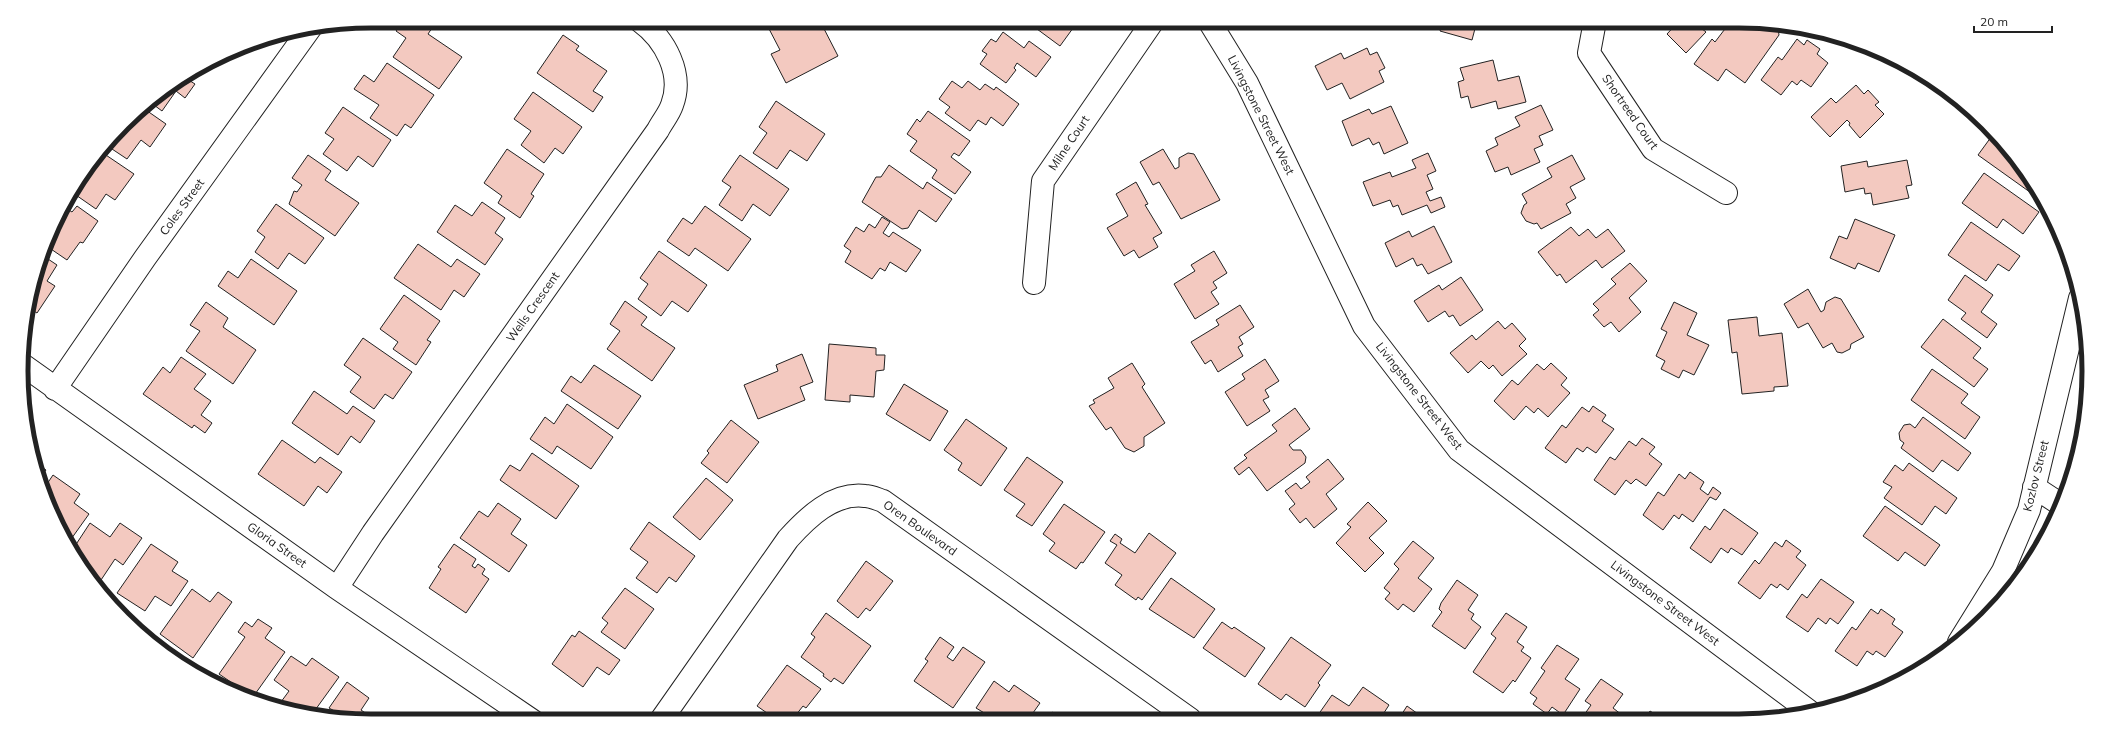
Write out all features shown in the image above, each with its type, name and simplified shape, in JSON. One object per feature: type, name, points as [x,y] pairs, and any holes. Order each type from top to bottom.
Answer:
[{"type":"street","name":"Wells Crescent","points":[[337,588],[373,533],[653,136],[672,104],[676,77],[667,52],[653,31],[649,28]]},
{"type":"street","name":"Milne Court","points":[[1034,283],[1044,181],[1148,28]]},
{"type":"street","name":"Livingstone Street West","points":[[1213,28],[1247,83],[1364,326],[1459,450],[1806,707]]},
{"type":"street","name":"Shortreed Court","points":[[1594,28],[1589,53],[1653,149],[1726,193]]},
{"type":"street","name":"Coles Street","points":[[55,389],[145,258],[305,35]]},
{"type":"street","name":"Kozlov Street","points":[[1967,627],[2002,571],[2029,510],[2077,312]]},
{"type":"street","name":"Gloria Street","points":[[28,369],[337,588],[523,714]]},
{"type":"street","points":[[2034,486],[2056,501]]},
{"type":"street","name":"Oren Boulevard","points":[[664,714],[793,534],[806,519],[826,505],[849,496],[865,496],[883,501],[1183,714]]},
{"type":"building","points":[[398,28],[432,28],[428,34],[462,57],[439,89],[393,57],[406,38],[396,31]]},
{"type":"building","points":[[769,28],[824,28],[838,56],[786,83],[771,54],[780,50]]},
{"type":"building","points":[[1038,28],[1073,28],[1060,46],[1037,29]]},
{"type":"building","points":[[1441,28],[1475,28],[1472,40],[1440,31]]},
{"type":"building","points":[[1673,28],[1701,28],[1706,32],[1686,53],[1667,34]]},
{"type":"building","points":[[1726,28],[1778,31],[1779,35],[1745,83],[1726,69],[1718,81],[1694,64],[1712,39],[1715,42]]},
{"type":"building","points":[[1003,32],[1024,48],[1029,41],[1051,57],[1036,77],[1017,63],[1014,68],[1016,70],[1006,83],[980,64],[987,54],[982,51],[991,39],[996,42]]},
{"type":"building","points":[[563,35],[579,46],[576,50],[607,71],[593,91],[603,97],[593,112],[537,73]]},
{"type":"building","points":[[1797,39],[1804,45],[1807,40],[1820,49],[1817,54],[1828,63],[1811,87],[1801,80],[1797,85],[1792,81],[1781,95],[1761,80],[1778,57],[1782,60]]},
{"type":"building","points":[[1367,48],[1370,55],[1377,52],[1385,68],[1379,71],[1384,82],[1350,99],[1342,83],[1327,90],[1315,66],[1341,53],[1344,59]]},
{"type":"building","points":[[1493,60],[1498,81],[1519,76],[1526,102],[1498,109],[1496,101],[1471,108],[1468,96],[1461,98],[1458,82],[1464,80],[1460,68]]},
{"type":"building","points":[[387,63],[434,95],[411,128],[405,124],[397,136],[370,118],[379,105],[354,89],[364,75],[374,82]]},
{"type":"building","points":[[189,80],[195,84],[185,98],[176,91],[162,111],[154,105]]},
{"type":"building","points":[[952,81],[962,88],[968,81],[980,90],[985,84],[994,90],[996,87],[1019,104],[1003,126],[991,117],[986,125],[978,120],[970,131],[945,113],[950,107],[939,99]]},
{"type":"building","points":[[1856,85],[1864,94],[1868,90],[1879,102],[1875,105],[1884,114],[1860,138],[1849,125],[1850,123],[1847,120],[1830,137],[1811,117],[1831,98],[1836,103]]},
{"type":"building","points":[[533,92],[582,127],[563,154],[555,148],[544,163],[521,145],[531,131],[514,119]]},
{"type":"building","points":[[776,101],[825,134],[807,161],[790,150],[777,169],[753,153],[767,133],[759,127]]},
{"type":"building","points":[[1541,105],[1553,130],[1539,136],[1543,145],[1534,149],[1540,162],[1511,175],[1508,167],[1495,172],[1486,151],[1498,145],[1495,138],[1520,126],[1515,117]]},
{"type":"building","points":[[1391,106],[1408,143],[1384,154],[1379,142],[1373,145],[1369,138],[1352,146],[1342,121],[1369,109],[1372,114]]},
{"type":"building","points":[[343,107],[391,140],[373,167],[358,156],[347,171],[323,154],[334,139],[325,133]]},
{"type":"building","points":[[147,111],[166,124],[150,147],[141,140],[127,159],[111,148],[128,128]]},
{"type":"building","points":[[928,111],[970,141],[959,156],[954,153],[951,157],[971,172],[955,194],[932,178],[937,170],[910,151],[917,141],[907,134],[917,119],[920,122]]},
{"type":"building","points":[[1991,138],[2011,162],[2032,194],[1978,155]]},
{"type":"building","points":[[507,149],[544,174],[531,194],[534,196],[520,218],[498,203],[502,196],[484,183]]},
{"type":"building","points":[[1163,149],[1175,169],[1179,167],[1179,158],[1188,153],[1194,154],[1220,200],[1181,219],[1159,182],[1153,185],[1140,162]]},
{"type":"building","points":[[1428,153],[1436,171],[1427,175],[1433,189],[1426,192],[1430,201],[1441,197],[1445,207],[1431,213],[1427,205],[1402,215],[1398,205],[1393,207],[1390,200],[1373,206],[1363,182],[1390,172],[1392,177],[1416,168],[1412,160]]},
{"type":"building","points":[[105,155],[134,174],[115,200],[106,194],[96,209],[76,195]]},
{"type":"building","points":[[308,155],[331,171],[325,180],[359,203],[335,236],[289,204],[294,191],[297,192],[302,185],[292,178]]},
{"type":"building","points":[[740,155],[789,189],[770,216],[753,204],[742,221],[719,205],[731,187],[722,181]]},
{"type":"building","points":[[1572,155],[1585,179],[1570,187],[1576,198],[1566,204],[1571,213],[1541,229],[1537,223],[1534,224],[1526,221],[1521,213],[1524,205],[1527,203],[1522,194],[1552,177],[1547,168]]},
{"type":"building","points":[[1907,160],[1912,185],[1906,186],[1909,198],[1873,205],[1871,193],[1865,194],[1864,188],[1845,192],[1841,166],[1867,161],[1868,167]]},
{"type":"building","points":[[889,165],[923,189],[927,182],[952,199],[936,222],[919,210],[908,228],[902,229],[862,202],[876,177],[881,177]]},
{"type":"building","points":[[1984,173],[2039,212],[2023,234],[2003,219],[1997,228],[1962,203]]},
{"type":"building","points":[[1136,182],[1148,204],[1145,205],[1162,233],[1153,238],[1158,247],[1139,258],[1134,250],[1124,256],[1107,228],[1128,216],[1116,194]]},
{"type":"building","points":[[482,202],[505,218],[495,233],[503,239],[485,265],[437,232],[455,205],[472,216]]},
{"type":"building","points":[[276,204],[324,238],[305,264],[289,253],[278,269],[255,252],[265,237],[257,231]]},
{"type":"building","points":[[77,206],[98,221],[83,243],[80,242],[67,260],[51,249],[68,209],[72,212]]},
{"type":"building","points":[[705,206],[751,239],[728,271],[695,248],[689,256],[667,241],[683,218],[692,224]]},
{"type":"building","points":[[882,217],[890,222],[883,233],[889,237],[893,232],[921,250],[906,272],[890,262],[885,271],[880,268],[872,279],[845,262],[851,251],[844,246],[856,227],[864,232],[869,224],[875,228]]},
{"type":"building","points":[[1855,219],[1895,235],[1879,272],[1858,263],[1855,269],[1830,258],[1839,236],[1847,239]]},
{"type":"building","points":[[1971,222],[2020,256],[2009,271],[1998,264],[1986,281],[1948,255]]},
{"type":"building","points":[[1434,226],[1452,262],[1428,274],[1422,264],[1417,266],[1413,258],[1396,267],[1385,243],[1409,231],[1412,237]]},
{"type":"building","points":[[1571,227],[1579,236],[1588,229],[1596,238],[1608,229],[1625,251],[1602,268],[1596,260],[1566,283],[1560,274],[1557,276],[1538,252]]},
{"type":"building","points":[[418,244],[451,267],[457,259],[480,274],[464,297],[454,290],[441,310],[394,278]]},
{"type":"building","points":[[659,251],[707,285],[688,312],[672,301],[661,316],[638,299],[648,284],[640,278]]},
{"type":"building","points":[[1214,251],[1227,273],[1213,282],[1217,288],[1211,292],[1219,304],[1195,319],[1174,284],[1195,271],[1191,265]]},
{"type":"building","points":[[47,258],[57,265],[47,281],[55,286],[37,313],[34,311],[35,304]]},
{"type":"building","points":[[251,259],[297,291],[274,325],[218,286],[228,271],[238,278]]},
{"type":"building","points":[[1630,263],[1647,281],[1629,298],[1641,312],[1619,332],[1611,322],[1604,327],[1593,315],[1599,310],[1593,304],[1616,284],[1611,279]]},
{"type":"building","points":[[1965,275],[1993,295],[1981,312],[1997,324],[1987,338],[1961,319],[1966,313],[1948,300]]},
{"type":"building","points":[[1461,277],[1483,310],[1460,326],[1453,315],[1449,317],[1445,311],[1428,322],[1414,301],[1439,285],[1442,290]]},
{"type":"building","points":[[1808,289],[1821,312],[1824,310],[1826,302],[1835,297],[1841,299],[1864,337],[1851,344],[1850,349],[1842,353],[1837,352],[1832,343],[1823,348],[1808,323],[1798,328],[1784,304]]},
{"type":"building","points":[[404,295],[440,321],[427,340],[431,342],[416,365],[393,349],[398,342],[380,329]]},
{"type":"building","points":[[625,301],[647,317],[641,325],[675,348],[652,381],[607,349],[620,331],[610,324]]},
{"type":"building","points":[[206,302],[228,318],[223,327],[256,350],[233,384],[186,351],[200,331],[190,325]]},
{"type":"building","points":[[1674,302],[1697,313],[1687,335],[1709,345],[1694,375],[1683,370],[1679,378],[1661,369],[1665,361],[1656,356],[1667,332],[1661,329]]},
{"type":"building","points":[[1240,305],[1254,327],[1239,337],[1243,344],[1238,347],[1243,356],[1218,372],[1211,360],[1205,364],[1191,342],[1219,325],[1216,320]]},
{"type":"building","points":[[1757,317],[1759,336],[1782,333],[1788,386],[1774,387],[1774,391],[1742,394],[1737,352],[1732,353],[1728,320]]},
{"type":"building","points":[[1943,319],[1981,348],[1973,358],[1988,369],[1974,387],[1921,347]]},
{"type":"building","points":[[1498,321],[1505,329],[1512,323],[1526,339],[1519,346],[1527,354],[1502,376],[1493,365],[1489,369],[1481,361],[1468,373],[1450,353],[1472,335],[1476,340]]},
{"type":"building","points":[[363,338],[412,372],[393,399],[385,394],[374,409],[350,392],[361,377],[344,365]]},
{"type":"building","points":[[829,344],[876,348],[876,355],[885,355],[884,370],[876,371],[874,397],[850,395],[850,402],[825,400]]},
{"type":"building","points":[[802,354],[813,382],[800,387],[805,400],[758,419],[744,385],[778,371],[776,365]]},
{"type":"building","points":[[181,357],[206,374],[194,389],[211,401],[201,415],[212,423],[205,433],[194,425],[192,428],[143,394],[163,367],[170,373]]},
{"type":"building","points":[[1265,359],[1279,381],[1265,390],[1269,397],[1263,400],[1270,411],[1247,426],[1225,392],[1245,379],[1242,374]]},
{"type":"building","points":[[1132,363],[1145,384],[1142,387],[1165,423],[1144,437],[1144,446],[1134,452],[1125,448],[1111,427],[1106,430],[1089,406],[1095,403],[1093,400],[1114,388],[1108,378]]},
{"type":"building","points":[[1551,363],[1567,378],[1561,385],[1570,393],[1548,417],[1538,408],[1534,413],[1526,406],[1514,420],[1494,401],[1512,380],[1518,385],[1537,364],[1544,370]]},
{"type":"building","points":[[594,365],[641,396],[618,429],[561,391],[571,376],[581,383]]},
{"type":"building","points":[[1932,369],[1968,394],[1961,403],[1980,417],[1965,439],[1911,400]]},
{"type":"building","points":[[904,384],[948,411],[930,441],[886,414]]},
{"type":"building","points":[[314,391],[347,414],[353,406],[375,421],[360,443],[351,436],[338,455],[292,423]]},
{"type":"building","points":[[567,404],[613,437],[591,469],[557,446],[552,454],[530,439],[545,417],[554,424]]},
{"type":"building","points":[[1593,406],[1606,415],[1602,421],[1614,429],[1596,453],[1587,447],[1583,452],[1577,448],[1566,463],[1545,448],[1562,425],[1566,428],[1582,407],[1589,412]]},
{"type":"building","points":[[1295,408],[1310,429],[1289,445],[1293,450],[1301,450],[1306,457],[1305,463],[1267,491],[1249,467],[1239,475],[1234,468],[1247,458],[1244,455],[1277,431],[1272,425]]},
{"type":"building","points":[[1923,417],[1971,453],[1958,471],[1942,460],[1933,472],[1901,448],[1904,443],[1900,440],[1899,433],[1904,425],[1910,424],[1915,428]]},
{"type":"building","points":[[966,419],[1007,448],[981,486],[958,470],[962,463],[944,450]]},
{"type":"building","points":[[731,420],[759,442],[727,483],[701,463],[709,453],[707,451]]},
{"type":"building","points":[[1642,438],[1655,447],[1649,454],[1662,464],[1646,486],[1636,479],[1631,484],[1626,480],[1615,495],[1594,480],[1610,457],[1615,460],[1629,441],[1636,446]]},
{"type":"building","points":[[282,440],[315,463],[320,457],[342,472],[327,493],[318,486],[304,506],[258,474]]},
{"type":"building","points":[[532,453],[579,486],[556,519],[500,480],[510,465],[520,471]]},
{"type":"building","points":[[1027,457],[1063,482],[1032,526],[1016,516],[1025,504],[1004,490]]},
{"type":"building","points":[[1328,459],[1344,479],[1326,494],[1337,509],[1314,528],[1306,518],[1300,523],[1289,509],[1295,504],[1285,491],[1296,483],[1301,489],[1310,482],[1306,477]]},
{"type":"building","points":[[1909,463],[1957,498],[1946,514],[1935,506],[1922,525],[1884,498],[1892,487],[1883,482],[1895,465],[1903,471]]},
{"type":"building","points":[[1690,472],[1704,482],[1700,489],[1708,495],[1713,487],[1721,493],[1716,500],[1710,497],[1693,522],[1682,514],[1679,519],[1674,515],[1663,530],[1643,515],[1658,492],[1664,496],[1679,474],[1685,479]]},
{"type":"building","points":[[53,475],[80,494],[74,503],[89,514],[72,538],[63,523],[47,484]]},
{"type":"building","points":[[706,478],[733,500],[700,540],[673,517]]},
{"type":"building","points":[[1368,502],[1387,521],[1369,538],[1384,553],[1365,572],[1336,543],[1351,527],[1347,524]]},
{"type":"building","points":[[498,503],[521,519],[511,534],[527,545],[509,572],[460,538],[479,511],[488,517]]},
{"type":"building","points":[[1064,504],[1105,532],[1083,563],[1081,562],[1076,569],[1049,551],[1055,543],[1043,534]]},
{"type":"building","points":[[1885,506],[1940,545],[1925,566],[1905,552],[1898,561],[1863,536]]},
{"type":"building","points":[[1724,509],[1758,533],[1742,555],[1731,548],[1728,553],[1721,548],[1711,563],[1690,548],[1705,526],[1710,530]]},
{"type":"building","points":[[649,522],[695,556],[676,582],[669,577],[657,593],[636,578],[648,562],[630,549]]},
{"type":"building","points":[[90,523],[110,537],[120,523],[142,538],[123,565],[115,559],[100,581],[76,545]]},
{"type":"building","points":[[1149,533],[1176,553],[1142,600],[1138,597],[1136,600],[1115,585],[1122,575],[1105,563],[1117,545],[1110,541],[1115,534],[1122,539],[1120,543],[1135,553]]},
{"type":"building","points":[[1786,540],[1801,551],[1796,557],[1806,565],[1788,590],[1780,584],[1777,588],[1771,584],[1760,599],[1738,583],[1755,560],[1759,564],[1775,542],[1782,547]]},
{"type":"building","points":[[1413,541],[1434,558],[1418,578],[1432,589],[1414,612],[1403,604],[1398,610],[1385,599],[1390,593],[1384,588],[1399,569],[1394,564]]},
{"type":"building","points":[[151,544],[178,562],[172,571],[188,581],[171,606],[155,596],[145,611],[117,593]]},
{"type":"building","points":[[454,544],[476,559],[472,566],[475,568],[478,564],[485,569],[482,574],[489,579],[466,613],[429,588],[441,569],[438,567]]},
{"type":"building","points":[[866,561],[893,581],[870,611],[866,608],[858,618],[837,601]]},
{"type":"building","points":[[1171,578],[1215,609],[1194,638],[1149,609]]},
{"type":"building","points":[[1821,579],[1854,602],[1838,624],[1830,618],[1826,624],[1818,618],[1808,632],[1786,617],[1802,594],[1807,598]]},
{"type":"building","points":[[1457,580],[1478,595],[1468,610],[1474,614],[1471,619],[1481,627],[1465,649],[1432,626],[1442,612],[1439,609],[1441,603]]},
{"type":"building","points":[[625,588],[654,609],[625,649],[601,632],[608,623],[602,618]]},
{"type":"building","points":[[192,589],[210,602],[218,592],[232,602],[193,658],[160,634]]},
{"type":"building","points":[[1871,609],[1878,614],[1881,609],[1895,619],[1892,624],[1903,632],[1885,657],[1876,651],[1873,655],[1867,651],[1857,666],[1835,651],[1852,627],[1856,630]]},
{"type":"building","points":[[826,613],[871,646],[843,684],[834,678],[831,682],[823,676],[824,674],[801,657],[815,637],[811,634]]},
{"type":"building","points":[[1506,613],[1527,627],[1517,642],[1524,647],[1521,651],[1531,658],[1515,682],[1513,680],[1503,693],[1473,672],[1496,638],[1491,634]]},
{"type":"building","points":[[258,619],[272,628],[265,638],[285,652],[255,694],[239,688],[219,674],[245,637],[238,632],[245,622],[252,627]]},
{"type":"building","points":[[1222,622],[1232,629],[1234,627],[1265,648],[1245,677],[1203,648]]},
{"type":"building","points":[[579,631],[620,660],[609,675],[597,667],[583,687],[552,664],[572,635],[575,637]]},
{"type":"building","points":[[940,637],[954,647],[947,657],[953,661],[963,647],[985,662],[953,708],[914,681],[928,661],[925,659]]},
{"type":"building","points":[[1291,637],[1331,665],[1318,683],[1320,685],[1305,707],[1286,694],[1281,700],[1258,684]]},
{"type":"building","points":[[1557,645],[1579,659],[1565,679],[1580,689],[1564,714],[1552,707],[1547,714],[1533,704],[1537,698],[1530,693],[1545,671],[1541,668]]},
{"type":"building","points":[[291,656],[306,666],[312,658],[339,677],[316,709],[281,702],[289,691],[274,680]]},
{"type":"building","points":[[787,665],[821,689],[806,708],[803,706],[797,714],[768,714],[757,706]]},
{"type":"building","points":[[1601,679],[1623,694],[1613,708],[1621,714],[1585,714],[1591,705],[1585,701]]},
{"type":"building","points":[[994,681],[1009,692],[1014,685],[1040,703],[1032,714],[986,714],[976,708]]},
{"type":"building","points":[[347,682],[369,698],[361,710],[367,714],[336,712],[329,708]]},
{"type":"building","points":[[1363,687],[1389,705],[1383,714],[1319,714],[1332,695],[1349,706]]},
{"type":"building","points":[[1407,706],[1418,714],[1402,714]]},
{"type":"building","points":[[1650,711],[1655,714],[1648,714]]}]
